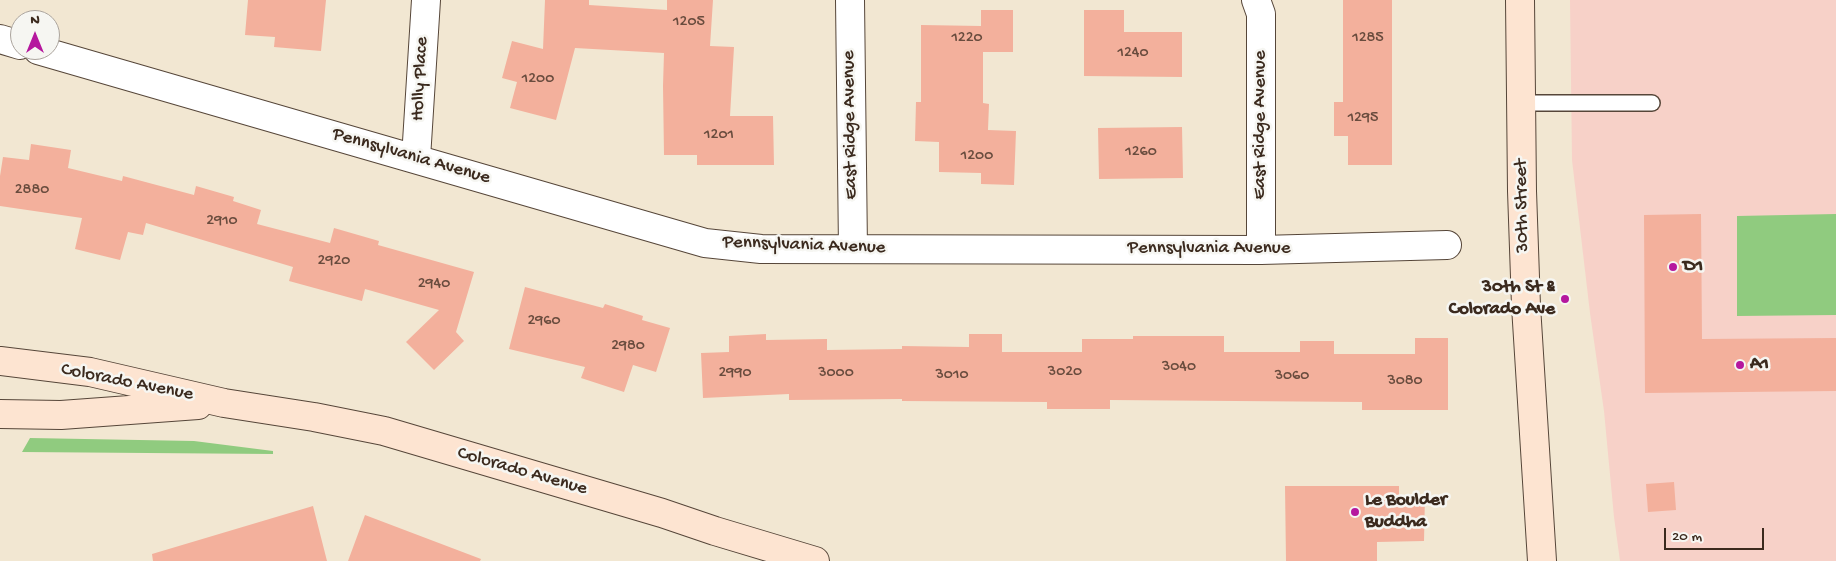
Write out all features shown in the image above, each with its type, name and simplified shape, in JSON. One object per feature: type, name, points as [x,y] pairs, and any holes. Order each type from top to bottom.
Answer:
[{"type":"main road","name":"30th Street","points":[[1520,0],[1526,306],[1542,561]]},
{"type":"main road","name":"Colorado Avenue","points":[[0,361],[90,372],[224,403],[314,417],[384,431],[652,510],[714,531],[815,561]]},
{"type":"main road","name":"Colorado Avenue","points":[[0,414],[61,415],[224,403]]},
{"type":"street","name":"Holly Place","points":[[416,158],[426,0]]},
{"type":"street","name":"East Ridge Avenue","points":[[850,0],[853,249]]},
{"type":"street","name":"East Ridge Avenue","points":[[1256,0],[1260,14],[1260,250]]},
{"type":"street","name":"Pennsylvania Avenue","points":[[60,56],[705,243],[761,249],[1260,250],[1447,245]]},
{"type":"lane","points":[[1521,103],[1652,103]]},
{"type":"shaded area","points":[[1570,0],[1836,0],[1836,561],[1620,561],[1604,411],[1572,160]]},
{"type":"green space","points":[[1836,214],[1836,315],[1737,316],[1737,216]]},
{"type":"green space","points":[[30,438],[194,441],[273,451],[273,454],[22,452]]},
{"type":"building","points":[[248,0],[326,0],[321,51],[274,47],[275,37],[245,35]]},
{"type":"building","points":[[545,0],[589,0],[589,5],[667,10],[667,0],[713,0],[710,46],[734,47],[730,116],[773,116],[774,165],[697,165],[697,155],[664,155],[664,53],[575,48],[556,120],[510,108],[517,82],[502,78],[512,41],[543,49]]},
{"type":"building","points":[[1343,0],[1392,0],[1392,165],[1348,165],[1348,136],[1334,136],[1334,102],[1343,102]]},
{"type":"building","points":[[981,10],[1013,10],[1013,52],[983,52],[983,103],[989,104],[988,130],[1016,131],[1014,185],[981,184],[981,173],[939,172],[939,142],[915,141],[916,102],[921,102],[921,25],[981,26]]},
{"type":"building","points":[[1084,10],[1124,10],[1124,32],[1182,32],[1182,77],[1084,76]]},
{"type":"building","points":[[1182,127],[1183,178],[1099,179],[1098,128]]},
{"type":"building","points":[[31,144],[71,150],[68,168],[122,181],[123,176],[194,195],[196,186],[234,197],[233,201],[261,210],[257,224],[330,243],[334,228],[379,241],[378,245],[474,272],[456,332],[464,341],[434,370],[406,342],[439,310],[365,289],[362,301],[289,281],[293,267],[146,223],[143,235],[128,232],[120,260],[75,249],[82,218],[0,206],[0,176],[3,157],[29,160]]},
{"type":"building","points":[[1701,214],[1702,339],[1836,338],[1836,391],[1645,393],[1644,215]]},
{"type":"building","points":[[525,287],[603,308],[605,304],[643,316],[642,320],[670,328],[656,372],[633,365],[624,392],[581,378],[585,367],[509,349]]},
{"type":"building","points":[[766,334],[766,340],[827,339],[827,350],[902,349],[902,346],[969,347],[969,334],[1002,334],[1002,352],[1082,352],[1082,339],[1133,339],[1133,336],[1224,336],[1224,352],[1300,352],[1300,341],[1334,341],[1334,354],[1415,354],[1415,338],[1448,338],[1448,410],[1362,410],[1362,402],[1110,400],[1110,409],[1047,409],[1047,402],[902,401],[902,399],[789,400],[789,394],[703,398],[701,353],[729,352],[729,336]]},
{"type":"building","points":[[1674,482],[1676,510],[1648,512],[1646,484]]},
{"type":"building","name":"Le Boulder Buddha","points":[[1285,486],[1399,486],[1399,496],[1425,495],[1424,541],[1377,542],[1377,561],[1286,561]]},
{"type":"building","points":[[313,506],[327,561],[153,561],[152,554]]},
{"type":"building","points":[[365,515],[481,559],[480,561],[348,561]]},
{"type":"place","name":"D1","points":[[1673,267]]},
{"type":"place","name":"30th St & Colorado Ave","points":[[1565,299]]},
{"type":"place","name":"A1","points":[[1740,365]]},
{"type":"place","name":"Le Boulder Buddha","points":[[1355,512]]}]
